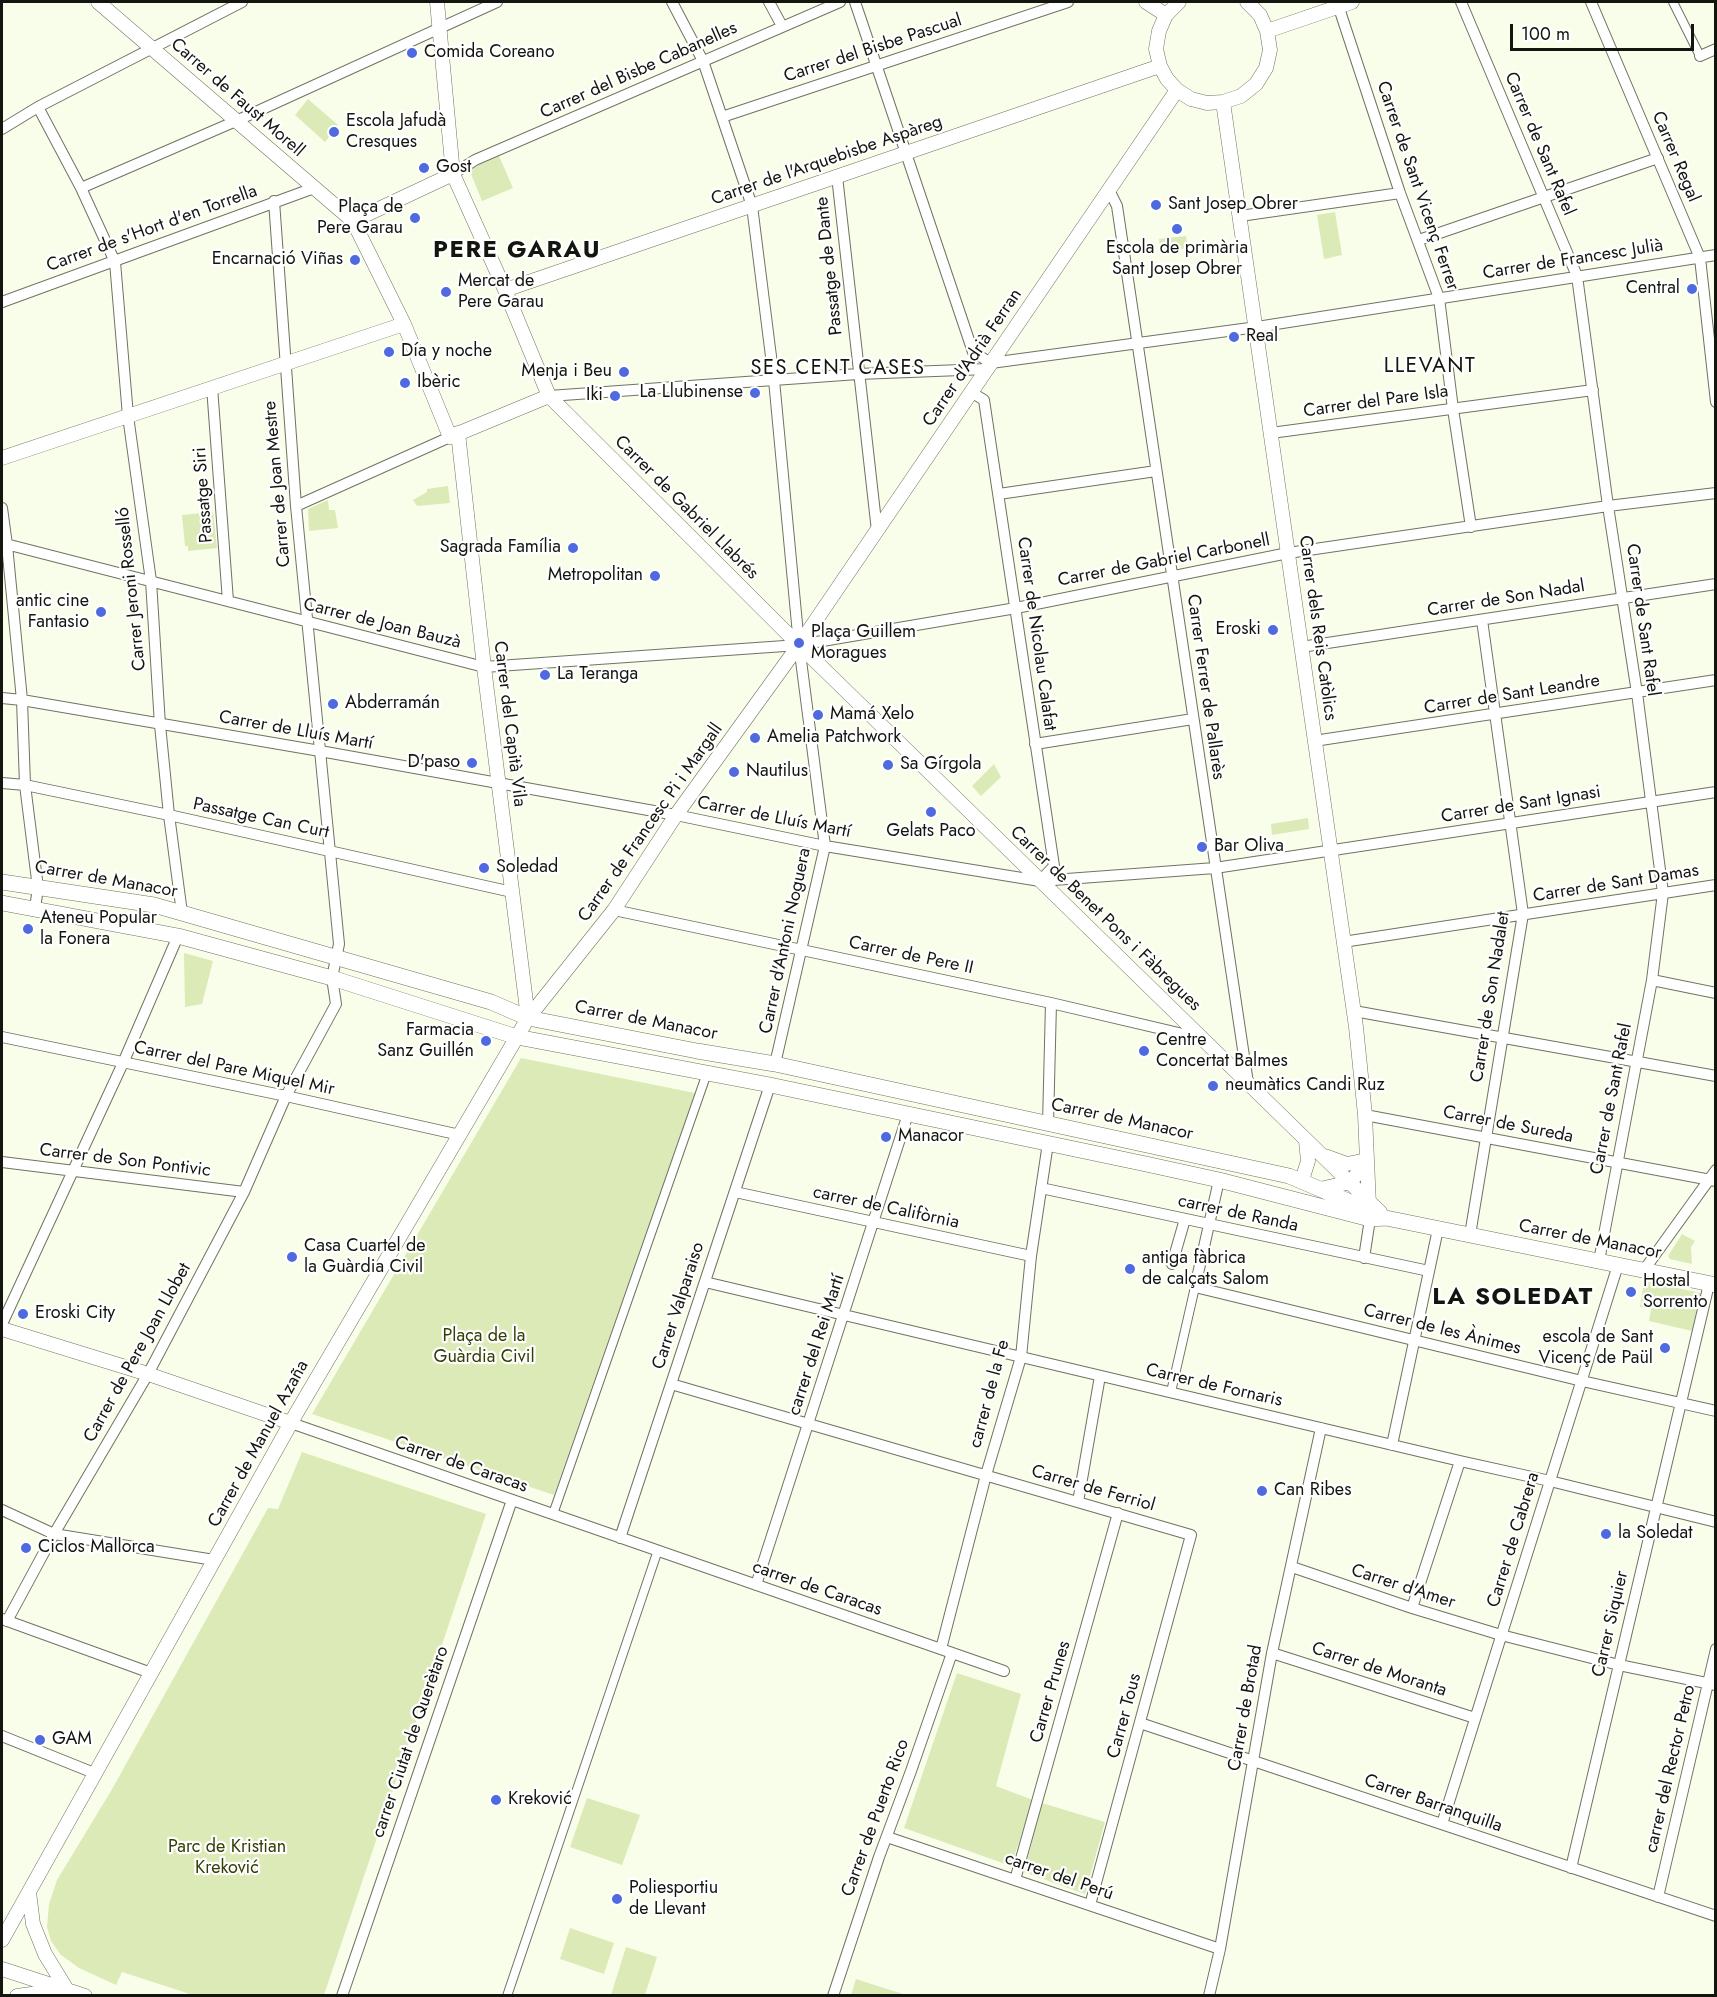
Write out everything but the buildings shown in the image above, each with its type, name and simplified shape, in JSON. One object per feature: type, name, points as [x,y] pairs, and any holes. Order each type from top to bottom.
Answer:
[{"type":"main road","name":"Carrer de Manacor","points":[[2,882],[154,905],[491,1002],[528,1018],[775,1064],[1048,1124],[1293,1181],[1320,1189],[1386,1218],[1712,1284]]},
{"type":"main road","name":"Carrer de Manacor","points":[[2,903],[178,936],[332,978],[518,1037],[770,1085],[1218,1180],[1269,1193],[1369,1210]]},
{"type":"main road","points":[[770,1085],[797,1082],[829,1089],[856,1082]]},
{"type":"main road","points":[[1269,1193],[1293,1181]]},
{"type":"street","name":"Carrer de Faust Morell","points":[[98,2],[353,221]]},
{"type":"street","points":[[2,129],[38,107],[242,2]]},
{"type":"street","points":[[296,506],[454,435],[549,396],[453,174],[437,2]]},
{"type":"street","points":[[81,188],[236,121],[497,2]]},
{"type":"street","name":"Carrer d'Antoni Noguera","points":[[672,2],[703,61],[752,206],[774,380],[799,645],[825,846],[775,1064]]},
{"type":"street","points":[[769,2],[782,26]]},
{"type":"street","name":"Carrer del Bisbe Cabanelles","points":[[453,174],[475,160],[840,2]]},
{"type":"street","points":[[855,2],[973,352],[989,366]]},
{"type":"street","name":"Carrer del Bisbe Pascual","points":[[722,117],[1068,2]]},
{"type":"street","points":[[1146,2],[1166,15]]},
{"type":"street","points":[[1179,2],[1166,15],[1159,31],[1156,49],[1160,66],[1167,79],[1177,90],[1191,99],[1207,103],[1223,102],[1241,96],[1256,84],[1266,68],[1270,50],[1268,31],[1260,15],[1247,2]]},
{"type":"street","points":[[1268,31],[1337,4],[1352,2]]},
{"type":"street","name":"Carrer de Sant Rafel","points":[[1461,2],[1577,276],[1608,506],[1637,693],[1663,893],[1652,980],[1599,1261]]},
{"type":"street","name":"Carrer Regal","points":[[1591,2],[1700,258],[1715,399]]},
{"type":"street","points":[[1673,2],[1700,56],[1716,49]]},
{"type":"street","name":"Carrer de Sant Vicenç Ferrer","points":[[1337,4],[1400,193],[1439,298],[1471,527]]},
{"type":"street","name":"Carrer de l'Arquebisbe Aspàreg","points":[[505,290],[1160,66]]},
{"type":"street","name":"Carrer d'Adrià Ferran","points":[[799,645],[1177,90]]},
{"type":"street","name":"Carrer dels Reis Catòlics","points":[[1223,102],[1354,1011],[1365,1114],[1369,1210]]},
{"type":"street","name":"Carrer Jeroni Rosselló","points":[[38,107],[81,188],[115,262],[128,416],[151,581],[160,724],[182,913]]},
{"type":"street","points":[[1419,240],[1658,158]]},
{"type":"street","points":[[453,174],[353,221],[404,324],[454,435]]},
{"type":"street","name":"Passatge de Dante","points":[[837,176],[877,531]]},
{"type":"street","name":"Carrer de s'Hort d'en Torrella","points":[[2,302],[314,188]]},
{"type":"street","name":"Carrer Ferrer de Pallarès","points":[[1109,190],[1117,206],[1248,1084]]},
{"type":"street","points":[[1240,216],[1400,193]]},
{"type":"street","name":"Carrer de Joan Mestre","points":[[274,201],[296,506],[339,944],[332,978],[336,1004],[286,1096]]},
{"type":"street","name":"Carrer de Francesc Julià","points":[[549,396],[989,366],[1257,327],[1716,255]]},
{"type":"street","points":[[2,458],[404,324]]},
{"type":"street","name":"Passatge Siri","points":[[212,387],[228,601]]},
{"type":"street","name":"Carrer del Pare Isla","points":[[1271,433],[1593,390]]},
{"type":"street","name":"Carrer de Nicolau Calafat","points":[[971,392],[984,400],[1054,866],[1040,881]]},
{"type":"street","name":"Carrer de Gabriel Llabrés","points":[[549,396],[799,645]]},
{"type":"street","name":"Carrer del Capità Vila","points":[[454,435],[528,1018]]},
{"type":"street","points":[[999,494],[1156,471]]},
{"type":"street","name":"Carrer de Gabriel Carbonell","points":[[799,645],[1016,608],[1288,553],[1608,506],[1716,493]]},
{"type":"street","points":[[2,508],[22,700],[25,785],[38,888],[34,908]]},
{"type":"street","name":"Carrer de Joan Bauzà","points":[[4,544],[483,667],[799,645]]},
{"type":"street","name":"Carrer de Son Nadal","points":[[1301,647],[1716,584]]},
{"type":"street","name":"Carrer de Son Nadalet","points":[[1470,1235],[1523,914],[1482,620]]},
{"type":"street","name":"Carrer de Francesc Pi i Margall","points":[[528,1018],[614,910],[676,815],[799,645]]},
{"type":"street","name":"Carrer de Benet Pons i Fàbregues","points":[[799,645],[1317,1153],[1351,1182],[1369,1210]]},
{"type":"street","name":"Carrer de Sant Leandre","points":[[1314,741],[1716,680]]},
{"type":"street","name":"Carrer de Lluís Martí","points":[[2,698],[320,751],[676,815],[825,846],[1040,881],[1215,868],[1331,851]]},
{"type":"street","points":[[1035,744],[1193,719]]},
{"type":"street","name":"Passatge Can Curt","points":[[2,783],[25,785],[169,815],[512,892]]},
{"type":"street","name":"Carrer de Sant Ignasi","points":[[1331,851],[1716,792]]},
{"type":"street","name":"Carrer de Sant Damas","points":[[1343,942],[1716,885]]},
{"type":"street","name":"Carrer de Pere II","points":[[614,910],[1051,1003],[1200,1038]]},
{"type":"street","points":[[2,1324],[123,1063],[178,936]]},
{"type":"street","points":[[1652,980],[1716,993]]},
{"type":"street","points":[[1048,1124],[1051,1003]]},
{"type":"street","points":[[1354,1011],[1716,1076]]},
{"type":"street","name":"Carrer de Manuel Azaña","points":[[2,1940],[291,1423],[528,1018]]},
{"type":"street","name":"Carrer del Pare Miquel Mir","points":[[2,1037],[460,1135]]},
{"type":"street","points":[[553,1514],[707,1073]]},
{"type":"street","name":"Carrer Valparaiso","points":[[620,1538],[770,1085]]},
{"type":"street","name":"Carrer de Pere Joan Llobet","points":[[4,1620],[148,1374],[244,1192],[286,1096]]},
{"type":"street","name":"carrer del Rei Martí","points":[[756,1585],[908,1114]]},
{"type":"street","name":"Carrer de Sureda","points":[[1365,1114],[1712,1181]]},
{"type":"street","points":[[1293,1181],[1308,1161],[1306,1141]]},
{"type":"street","name":"carrer de la Fe","points":[[941,1649],[986,1475],[1021,1357],[1031,1256],[1047,1143]]},
{"type":"street","points":[[1317,1153],[1347,1164],[1367,1160]]},
{"type":"street","points":[[1320,1189],[1351,1182],[1367,1160]]},
{"type":"street","name":"Carrer de Son Pontivic","points":[[2,1162],[244,1192]]},
{"type":"street","points":[[1644,1270],[1712,1181],[1716,1170]]},
{"type":"street","points":[[1171,1392],[1218,1180]]},
{"type":"street","name":"carrer de Randa","points":[[1041,1188],[1429,1271]]},
{"type":"street","name":"carrer de Califòrnia","points":[[735,1192],[1031,1256]]},
{"type":"street","points":[[1364,1257],[1369,1210]]},
{"type":"street","points":[[1172,1264],[1185,1219]]},
{"type":"street","points":[[1392,1445],[1438,1229]]},
{"type":"street","name":"Carrer de Cabrera","points":[[1442,1824],[1618,1265]]},
{"type":"street","name":"Carrer de Fornaris","points":[[705,1281],[1716,1522]]},
{"type":"street","name":"Carrer Siquier","points":[[1571,1868],[1681,1403],[1712,1284]]},
{"type":"street","name":"Carrer de les Ànimes","points":[[1195,1287],[1582,1381],[1716,1411]]},
{"type":"street","points":[[2,1329],[148,1374],[291,1423]]},
{"type":"street","points":[[1078,1502],[1100,1376]]},
{"type":"street","name":"Carrer de Ferriol","points":[[671,1384],[1191,1535]]},
{"type":"street","name":"Carrer de Caracas","points":[[291,1423],[620,1538]]},
{"type":"street","name":"Carrer de Brotad","points":[[1209,1995],[1220,1949],[1272,1653],[1321,1428]]},
{"type":"street","points":[[1412,1608],[1460,1461]]},
{"type":"street","name":"carrer Ciutat de Querètaro","points":[[342,1995],[512,1500]]},
{"type":"street","points":[[2,1510],[54,1534],[214,1560]]},
{"type":"street","name":"Carrer Prunes","points":[[1015,1880],[1118,1513]]},
{"type":"street","name":"Carrer Tous","points":[[1090,1905],[1191,1535]]},
{"type":"street","name":"carrer de Caracas","points":[[620,1538],[1004,1671]]},
{"type":"street","points":[[507,1995],[658,1550]]},
{"type":"street","name":"Carrer d'Amer","points":[[1292,1567],[1412,1608],[1501,1635],[1619,1665],[1712,1684]]},
{"type":"street","points":[[4,1620],[151,1673]]},
{"type":"street","name":"carrer del Rector Petro","points":[[1658,1897],[1712,1684],[1716,1649]]},
{"type":"street","name":"Carrer de Puerto Rico","points":[[833,1995],[952,1653]]},
{"type":"street","name":"Carrer de Moranta","points":[[1272,1653],[1475,1718]]},
{"type":"street","name":"Carrer Barranquilla","points":[[1140,1723],[1716,1916]]},
{"type":"street","points":[[2,1736],[94,1773]]},
{"type":"street","name":"carrer del Perú","points":[[887,1837],[1220,1949]]},
{"type":"street","points":[[29,1892],[33,1924],[45,1954],[67,1990]]},
{"type":"street","points":[[2,1969],[85,1995]]},
{"type":"street","points":[[17,1995],[67,1990]]},
{"type":"green space","points":[[308,99],[338,125],[325,142],[295,115]]},
{"type":"green space","points":[[499,156],[513,188],[482,201],[469,169]]},
{"type":"green space","points":[[1335,212],[1342,255],[1324,259],[1317,215]]},
{"type":"green space","points":[[1186,236],[1188,248],[1161,252],[1159,239]]},
{"type":"green space","points":[[448,486],[450,503],[417,506],[413,500],[427,492],[427,489]]},
{"type":"green space","points":[[328,500],[329,510],[335,510],[338,528],[309,531],[308,509]]},
{"type":"green space","points":[[213,512],[217,548],[188,551],[188,546],[185,546],[182,515]]},
{"type":"green space","points":[[994,764],[1001,777],[981,796],[972,786]]},
{"type":"green space","points":[[1308,818],[1309,829],[1272,835],[1271,824]]},
{"type":"green space","points":[[184,953],[213,961],[202,1004],[185,1007]]},
{"type":"green space","name":"Plaça de la Guàrdia Civil","points":[[521,1058],[695,1093],[554,1495],[312,1414]]},
{"type":"green space","points":[[1682,1234],[1695,1241],[1691,1247],[1692,1264],[1670,1259],[1668,1256]]},
{"type":"green space","points":[[1644,1281],[1701,1293],[1692,1331],[1649,1321],[1651,1309],[1640,1307]]},
{"type":"green space","name":"Parc de Kristian Kreković","points":[[302,1452],[486,1514],[324,1995],[193,1995],[122,1972],[116,1985],[79,1968],[61,1955],[51,1941],[47,1927],[49,1904],[57,1880],[111,1791],[268,1508],[278,1509]]},
{"type":"green space","points":[[957,1673],[1021,1694],[996,1786],[1033,1800],[1011,1866],[904,1828]]},
{"type":"green space","points":[[587,1798],[640,1815],[622,1865],[570,1847]]},
{"type":"green space","points":[[1042,1803],[1105,1822],[1085,1894],[1024,1872]]},
{"type":"green space","points":[[570,1928],[614,1943],[604,1974],[560,1959]]},
{"type":"green space","points":[[626,1947],[657,1957],[645,1995],[611,1995]]},
{"type":"green space","points":[[856,1979],[906,1995],[851,1995]]},
{"type":"place","name":"Comida Coreano","points":[[412,53]]},
{"type":"place","name":"Escola Jafudà Cresques","points":[[334,132]]},
{"type":"place","name":"Gost","points":[[424,168]]},
{"type":"place","name":"Sant Josep Obrer","points":[[1156,205]]},
{"type":"place","name":"Plaça de Pere Garau","points":[[415,218]]},
{"type":"place","name":"Escola de primària Sant Josep Obrer","points":[[1177,229]]},
{"type":"place","name":"Encarnació Viñas","points":[[355,260]]},
{"type":"place","name":"Central","points":[[1692,289]]},
{"type":"place","name":"Mercat de Pere Garau","points":[[446,292]]},
{"type":"place","name":"Real","points":[[1234,337]]},
{"type":"place","name":"Día y noche","points":[[389,352]]},
{"type":"place","name":"Menja i Beu","points":[[624,372]]},
{"type":"place","name":"Ibèric","points":[[405,383]]},
{"type":"place","name":"La Llubinense","points":[[755,393]]},
{"type":"place","name":"Iki","points":[[615,396]]},
{"type":"place","name":"Sagrada Família","points":[[573,548]]},
{"type":"place","name":"Metropolitan","points":[[655,576]]},
{"type":"place","name":"antic cine Fantasio","points":[[101,612]]},
{"type":"place","name":"Eroski","points":[[1273,630]]},
{"type":"place","name":"Plaça Guillem Moragues","points":[[799,643]]},
{"type":"place","name":"La Teranga","points":[[545,675]]},
{"type":"place","name":"Abderramán","points":[[333,704]]},
{"type":"place","name":"Mamá Xelo","points":[[818,715]]},
{"type":"place","name":"Amelia Patchwork","points":[[755,738]]},
{"type":"place","name":"D'paso","points":[[472,763]]},
{"type":"place","name":"Sa Gírgola","points":[[888,765]]},
{"type":"place","name":"Nautilus","points":[[734,772]]},
{"type":"place","name":"Gelats Paco","points":[[931,812]]},
{"type":"place","name":"Bar Oliva","points":[[1202,847]]},
{"type":"place","name":"Soledad","points":[[484,868]]},
{"type":"place","name":"Ateneu Popular la Fonera","points":[[28,929]]},
{"type":"place","name":"Farmacia Sanz Guillén","points":[[486,1041]]},
{"type":"place","name":"Centre Concertat Balmes","points":[[1144,1051]]},
{"type":"place","name":"neumàtics Candi Ruz","points":[[1213,1086]]},
{"type":"place","name":"Manacor","points":[[886,1137]]},
{"type":"place","name":"Casa Cuartel de la Guàrdia Civil","points":[[292,1257]]},
{"type":"place","name":"antiga fàbrica de calçats Salom","points":[[1130,1269]]},
{"type":"place","name":"Hostal Sorrento","points":[[1631,1292]]},
{"type":"place","name":"Eroski City","points":[[23,1314]]},
{"type":"place","name":"escola de Sant Vicenç de Paül","points":[[1665,1348]]},
{"type":"place","name":"Can Ribes","points":[[1262,1491]]},
{"type":"place","name":"la Soledat","points":[[1606,1534]]},
{"type":"place","name":"Ciclos Mallorca","points":[[26,1548]]},
{"type":"place","name":"GAM","points":[[40,1740]]},
{"type":"place","name":"Kreković","points":[[496,1800]]},
{"type":"place","name":"Poliesportiu de Llevant","points":[[617,1899]]},
{"type":"district","name":"PERE GARAU","points":[[517,251]]},
{"type":"district","name":"LLEVANT","points":[[1430,367]]},
{"type":"district","name":"SES CENT CASES","points":[[838,369]]},
{"type":"district","name":"LA SOLEDAT","points":[[1513,1298]]}]
